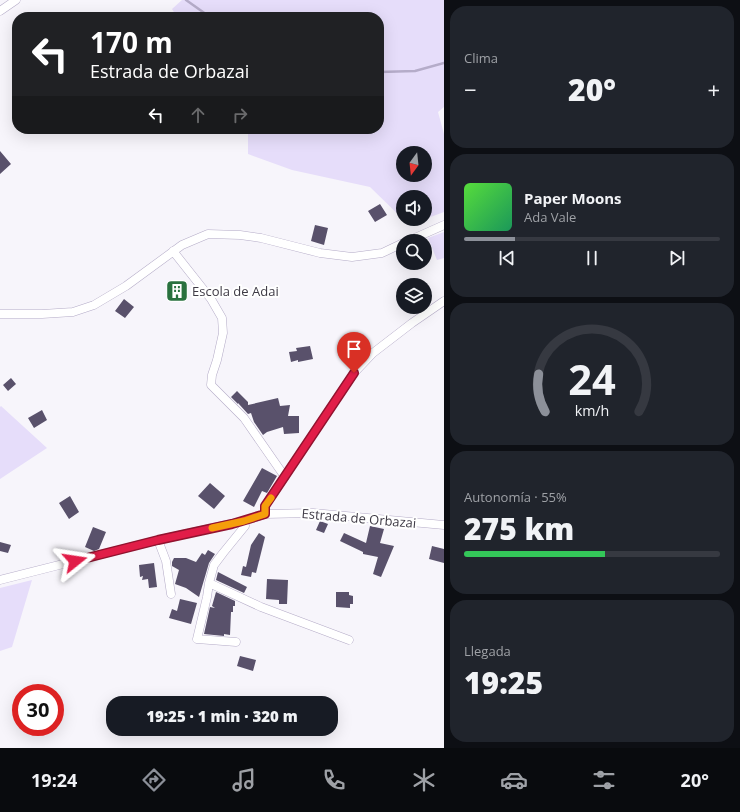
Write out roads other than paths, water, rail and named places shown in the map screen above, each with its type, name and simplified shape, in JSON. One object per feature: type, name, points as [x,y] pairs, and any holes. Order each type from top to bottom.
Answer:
[{"type":"street","points":[[0,11],[16,0]]},
{"type":"street","points":[[424,234],[444,225]]},
{"type":"street","points":[[0,314],[73,312],[94,305],[126,286],[182,245],[208,234],[247,236],[320,252],[352,257],[382,253],[396,246]]},
{"type":"street","points":[[173,251],[207,294],[222,318],[222,333],[211,385],[244,418],[285,477]]},
{"type":"street","points":[[265,514],[265,506],[354,373],[374,352],[444,301]]},
{"type":"street","name":"Estrada de Orbazai","points":[[0,580],[158,540],[244,521],[265,514],[313,513],[444,525]]},
{"type":"street","points":[[236,642],[198,639],[214,565],[245,526],[244,521]]},
{"type":"street","points":[[158,540],[166,561],[171,594]]},
{"type":"street","points":[[209,583],[261,607],[349,640]]},
{"type":"waterway","points":[[186,0],[203,12]]},
{"type":"waterway","points":[[384,72],[415,71],[444,63]]},
{"type":"place","name":"Escola de Adai","points":[[177,291]]}]
